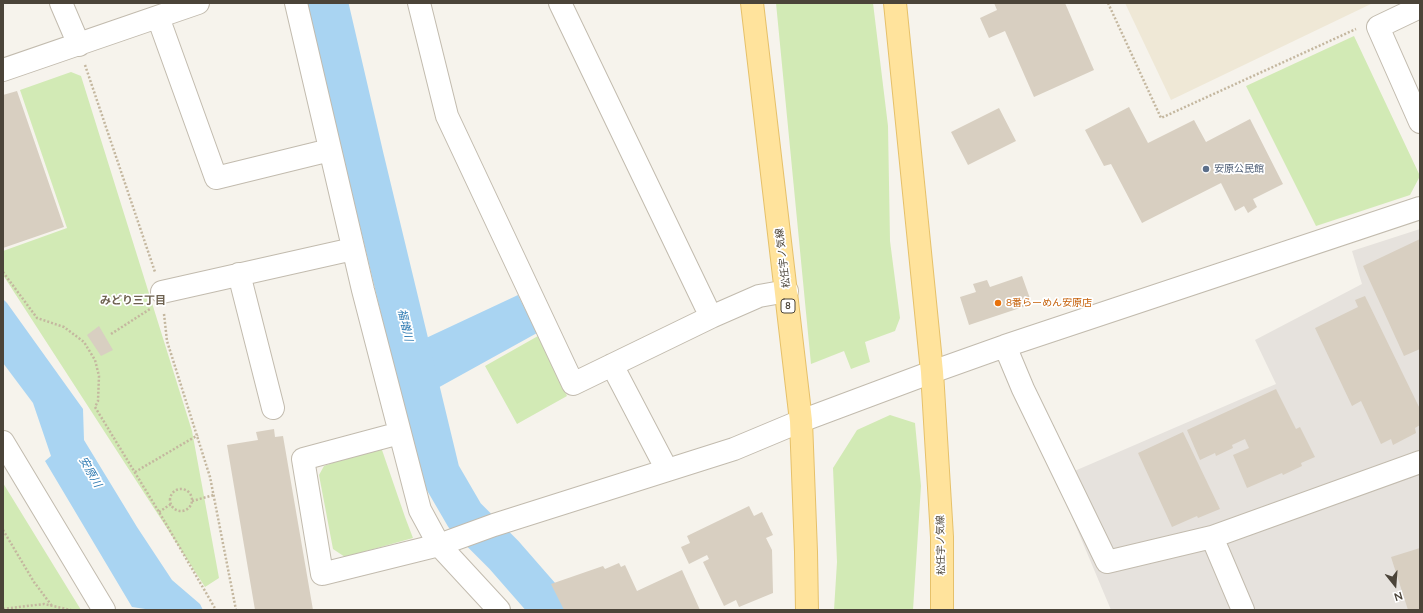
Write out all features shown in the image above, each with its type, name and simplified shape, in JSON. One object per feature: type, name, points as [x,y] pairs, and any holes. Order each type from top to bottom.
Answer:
[{"type":"main road","name":"松任宇ノ気線","points":[[752,3],[787,291],[801,421],[807,610]]},
{"type":"main road","name":"松任宇ノ気線","points":[[895,3],[932,372],[942,537],[942,610]]},
{"type":"street","points":[[60,3],[79,45]]},
{"type":"street","points":[[3,70],[198,3]]},
{"type":"street","points":[[296,3],[353,249],[420,510],[448,541],[499,610]]},
{"type":"street","points":[[420,3],[447,116],[573,384],[759,296],[787,291]]},
{"type":"street","points":[[560,3],[712,318]]},
{"type":"street","points":[[1420,7],[1378,27],[1420,122]]},
{"type":"street","points":[[158,17],[216,178],[330,150]]},
{"type":"street","points":[[400,433],[303,459],[322,574],[448,541],[734,449],[801,421],[1005,346],[1420,208]]},
{"type":"street","points":[[162,297],[239,274],[353,249]]},
{"type":"street","points":[[239,274],[273,408]]},
{"type":"street","points":[[1005,346],[1023,389],[1107,562],[1212,538],[1420,462]]},
{"type":"street","points":[[612,365],[667,470]]},
{"type":"street","points":[[3,442],[104,610]]},
{"type":"street","points":[[1212,538],[1243,610]]},
{"type":"path","points":[[1108,3],[1161,118],[1359,27],[1378,27]]},
{"type":"path","points":[[79,45],[162,297],[167,342],[198,435],[210,477],[236,610]]},
{"type":"path","points":[[3,272],[37,318],[64,327],[84,342],[95,360],[99,376],[98,402],[95,407],[159,512],[216,610]]},
{"type":"path","points":[[111,334],[162,297]]},
{"type":"path","points":[[135,472],[198,435]]},
{"type":"path","points":[[181,489],[190,494],[192,500],[190,507],[183,511],[176,510],[171,504],[170,497],[174,491],[181,489]]},
{"type":"path","points":[[192,500],[214,495]]},
{"type":"path","points":[[159,512],[171,504]]},
{"type":"path","points":[[3,530],[34,582],[52,606]]},
{"type":"path","points":[[3,609],[44,604],[71,610]]},
{"type":"shaded area","points":[[1125,3],[1373,3],[1171,100]]},
{"type":"shaded area","points":[[1420,229],[1420,610],[1111,610],[1056,479],[1276,384],[1255,340],[1362,284],[1352,251]]},
{"type":"green space","points":[[776,3],[873,3],[888,126],[890,241],[900,318],[895,331],[865,342],[870,362],[851,369],[844,351],[811,364]]},
{"type":"green space","points":[[1354,36],[1420,176],[1410,195],[1316,226],[1246,86]]},
{"type":"green space","points":[[71,72],[81,76],[192,431],[219,578],[205,587],[3,275],[3,251],[67,228],[20,90]]},
{"type":"green space","points":[[538,336],[567,396],[517,424],[485,366]]},
{"type":"green space","points":[[890,415],[915,423],[921,486],[913,610],[834,610],[837,562],[833,468],[857,430]]},
{"type":"green space","points":[[374,448],[382,450],[413,538],[345,557],[333,549],[319,475],[324,466]]},
{"type":"green space","points":[[3,483],[81,610],[3,610]]},
{"type":"water","points":[[518,295],[537,333],[434,390],[424,339]]},
{"type":"water","name":"安原川","points":[[3,299],[83,409],[84,440],[137,527],[172,580],[200,604],[203,610],[152,610],[132,607],[45,461],[51,456],[33,403],[3,363]]},
{"type":"building","points":[[994,3],[1065,3],[1094,70],[1034,97],[1005,31],[989,38],[980,18],[997,10]]},
{"type":"building","points":[[17,91],[64,227],[3,248],[3,95]]},
{"type":"building","points":[[1129,107],[1148,143],[1194,120],[1206,142],[1250,119],[1283,184],[1253,199],[1257,207],[1248,213],[1244,206],[1235,211],[1221,183],[1142,223],[1111,164],[1104,166],[1085,130]]},
{"type":"building","points":[[999,108],[1016,141],[968,165],[951,132]]},
{"type":"building","points":[[1420,239],[1420,349],[1404,356],[1363,266]]},
{"type":"building","points":[[1022,276],[1032,304],[969,325],[960,297],[976,292],[973,284],[987,280],[990,287]]},
{"type":"building","points":[[1365,296],[1420,409],[1420,425],[1415,428],[1416,433],[1393,445],[1391,439],[1381,444],[1361,401],[1352,406],[1315,328],[1358,307],[1355,300]]},
{"type":"building","points":[[99,326],[113,350],[101,356],[87,335]]},
{"type":"building","points":[[1276,389],[1296,429],[1300,427],[1315,457],[1301,463],[1302,466],[1283,475],[1282,473],[1247,488],[1233,455],[1249,448],[1245,439],[1232,445],[1233,448],[1216,456],[1215,453],[1200,460],[1187,430]]},
{"type":"building","points":[[274,429],[275,437],[283,436],[313,610],[255,610],[227,445],[258,440],[256,432]]},
{"type":"building","points":[[1183,432],[1220,509],[1198,518],[1197,516],[1172,527],[1138,453]]},
{"type":"building","points":[[749,506],[754,516],[762,512],[773,535],[766,538],[772,550],[773,593],[739,607],[736,600],[724,606],[703,562],[709,559],[707,555],[689,564],[681,547],[690,543],[687,536]]},
{"type":"building","points":[[1420,548],[1420,610],[1408,610],[1391,557]]},
{"type":"building","points":[[619,563],[621,567],[625,565],[637,591],[682,570],[700,610],[564,610],[551,584],[603,566],[605,569]]},
{"type":"waterway","name":"福増川","points":[[328,3],[440,473],[465,516],[504,555],[552,610]]},
{"type":"place","name":"安原公民館","points":[[1206,169]]},
{"type":"place","name":"8番らーめん安原店","points":[[998,303]]},
{"type":"district","name":"みどり三丁目","points":[[133,301]]}]
